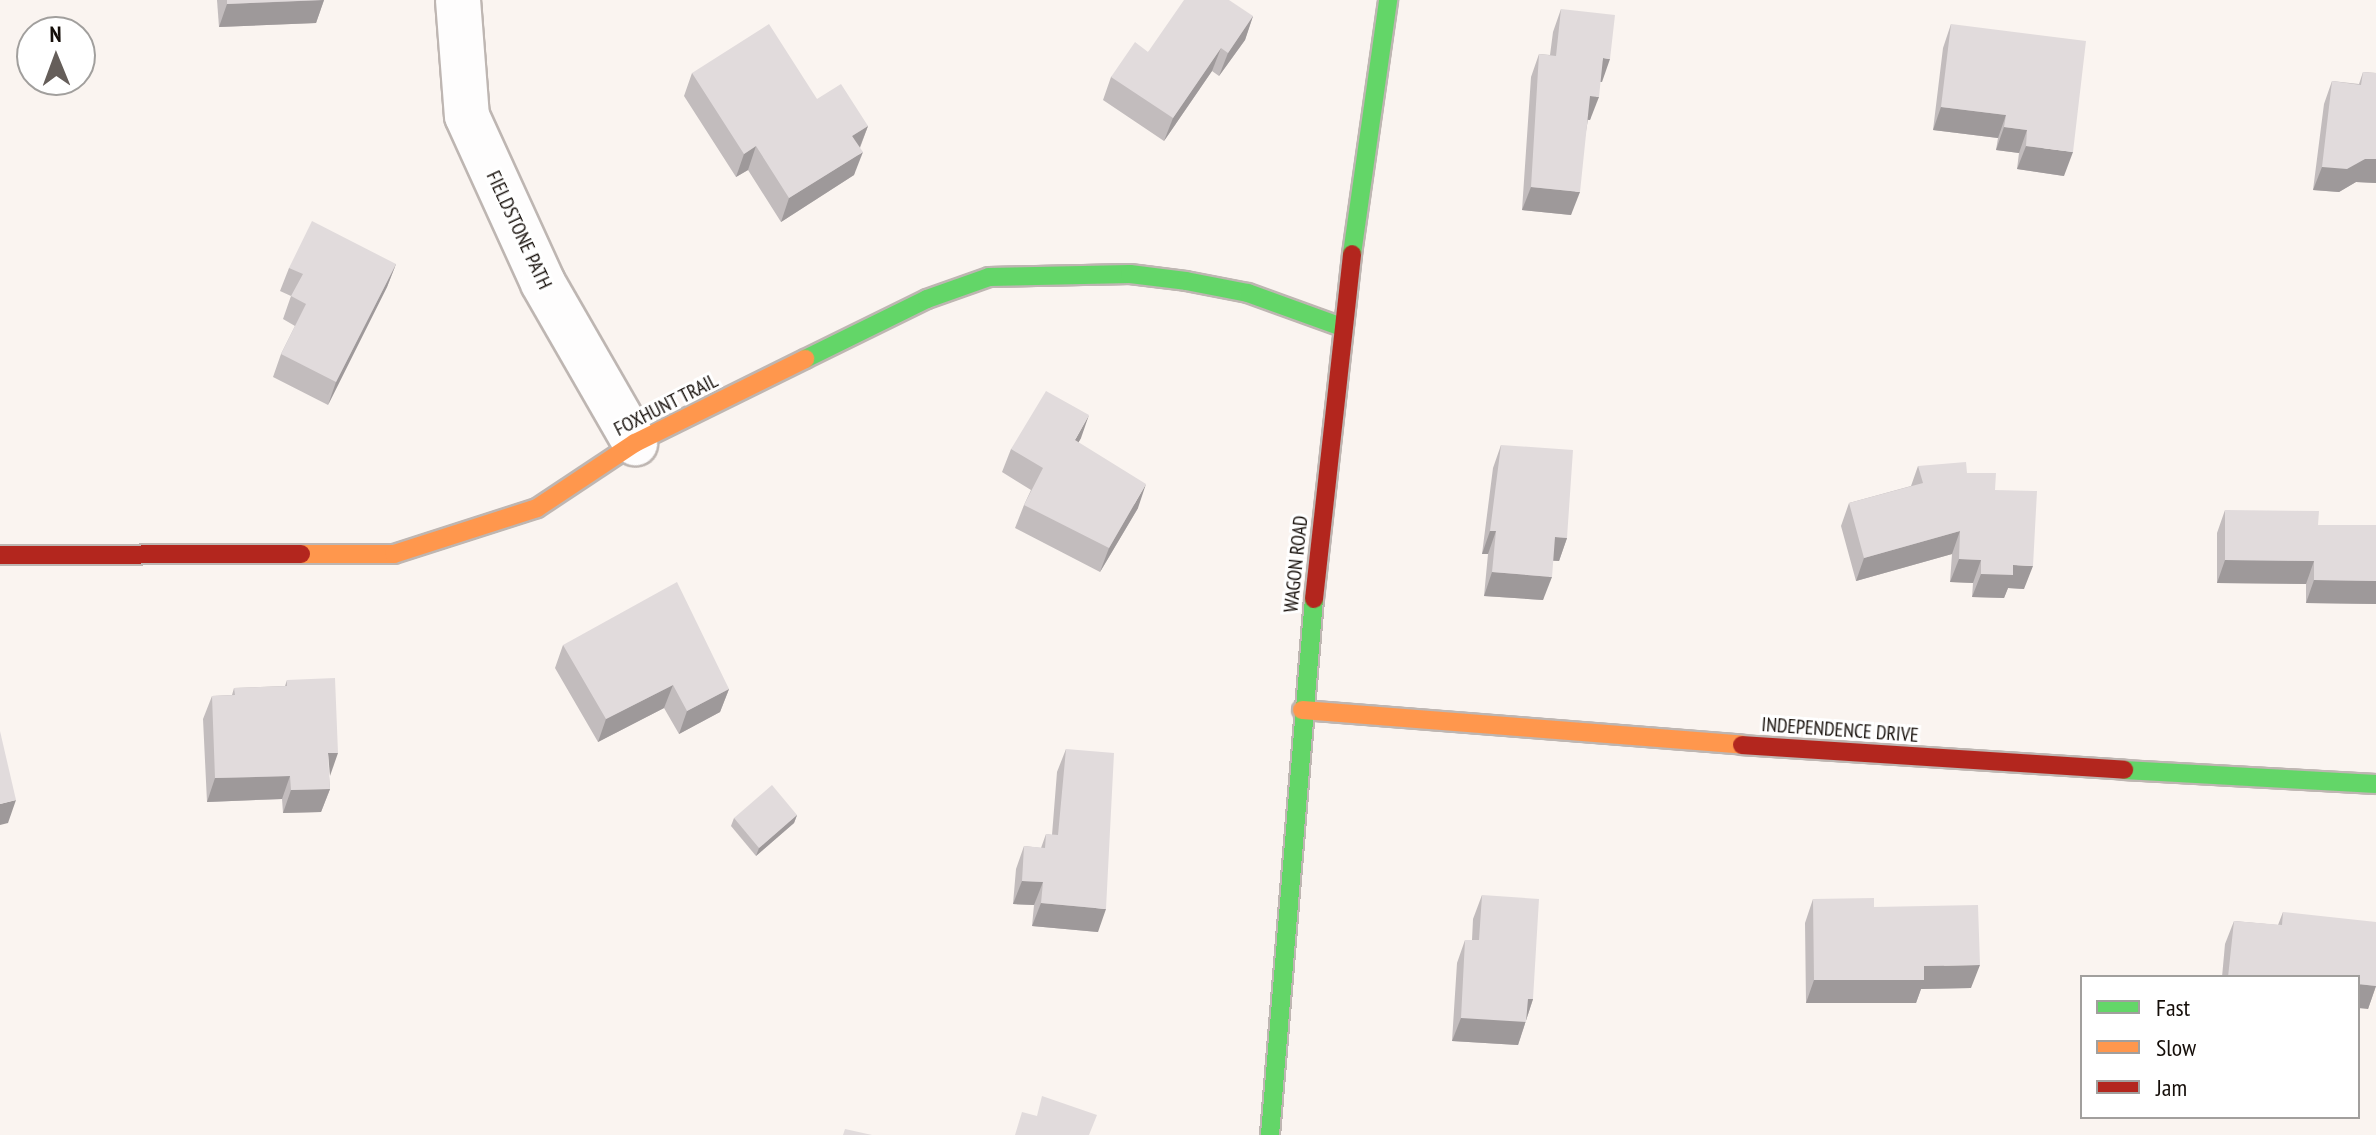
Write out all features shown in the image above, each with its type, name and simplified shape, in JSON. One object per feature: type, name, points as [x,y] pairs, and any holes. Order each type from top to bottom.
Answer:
[{"type":"street","name":"FIELDSTONE PATH","points":[[458,0],[467,116],[543,283],[635,443]]},
{"type":"street","name":"WAGON ROAD","points":[[1270,1135],[1302,710],[1342,327],[1388,0]]},
{"type":"street","name":"FOXHUNT TRAIL","points":[[0,555],[394,554],[537,508],[635,443],[927,299],[989,277],[1130,274],[1186,281],[1248,293],[1342,327]]},
{"type":"street","name":"INDEPENDENCE DRIVE","points":[[1302,710],[1884,756],[2376,784]]},
{"type":"building","points":[[227,0],[322,0],[227,4]]},
{"type":"building","points":[[1184,0],[1229,0],[1253,16],[1228,53],[1221,48],[1173,118],[1111,77],[1135,42],[1148,52]]},
{"type":"building","points":[[1561,9],[1615,15],[1610,59],[1603,58],[1599,97],[1590,96],[1580,192],[1531,187],[1539,54],[1556,56]]},
{"type":"building","points":[[769,24],[817,99],[841,84],[868,126],[852,136],[863,152],[789,198],[756,146],[744,154],[692,73]]},
{"type":"building","points":[[1951,24],[2086,41],[2073,152],[2026,146],[2027,130],[2004,127],[2006,115],[1941,107]]},
{"type":"building","points":[[2363,72],[2376,73],[2376,159],[2365,159],[2347,169],[2322,167],[2332,81],[2361,85]]},
{"type":"building","points":[[312,221],[396,264],[336,382],[281,354],[306,304],[291,296],[303,274],[289,268]]},
{"type":"building","points":[[1046,391],[1089,415],[1075,440],[1146,484],[1109,548],[1024,505],[1043,468],[1011,449]]},
{"type":"building","points":[[1501,445],[1573,450],[1567,538],[1555,537],[1552,577],[1492,572],[1496,531],[1490,531]]},
{"type":"building","points":[[1966,462],[1967,473],[1996,473],[1995,490],[2037,491],[2033,566],[2013,565],[2013,575],[1981,574],[1981,560],[1959,559],[1960,531],[1864,558],[1849,503],[1923,483],[1918,466]]},
{"type":"building","points":[[2225,510],[2319,511],[2318,525],[2376,525],[2376,581],[2314,580],[2314,561],[2225,560]]},
{"type":"building","points":[[677,582],[729,689],[687,711],[673,685],[606,719],[563,645]]},
{"type":"building","points":[[335,678],[338,753],[328,753],[330,789],[291,790],[290,776],[215,778],[212,696],[235,695],[234,688],[287,686],[287,680]]},
{"type":"building","points":[[0,731],[16,800],[0,804]]},
{"type":"building","points":[[1066,749],[1114,753],[1106,909],[1041,903],[1043,882],[1022,881],[1024,846],[1045,848],[1046,834],[1058,835]]},
{"type":"building","points":[[772,785],[797,815],[759,848],[734,818]]},
{"type":"building","points":[[1482,895],[1539,899],[1533,999],[1528,999],[1526,1022],[1461,1018],[1465,940],[1479,940]]},
{"type":"building","points":[[1874,898],[1874,907],[1978,905],[1980,965],[1924,966],[1924,980],[1814,980],[1813,899]]},
{"type":"building","points":[[2283,912],[2376,922],[2376,986],[2360,984],[2360,975],[2228,975],[2234,921],[2282,925]]},
{"type":"building","points":[[1042,1096],[1097,1115],[1089,1135],[1015,1135],[1022,1112],[1037,1116]]},
{"type":"building","points":[[845,1129],[872,1135],[843,1135]]},
{"type":"traffic: fast","points":[[1352,254],[1388,0]]},
{"type":"traffic: fast","points":[[805,359],[927,299],[989,277],[1130,274],[1186,281],[1248,293],[1342,327]]},
{"type":"traffic: fast","points":[[1270,1135],[1314,599]]},
{"type":"traffic: fast","points":[[2124,770],[2376,784]]},
{"type":"traffic: slow","points":[[301,554],[394,554],[537,508],[635,443],[805,359]]},
{"type":"traffic: slow","points":[[1302,710],[1742,745]]},
{"type":"traffic: jam","points":[[1314,599],[1352,254]]},
{"type":"traffic: jam","points":[[0,555],[301,554]]},
{"type":"traffic: jam","points":[[1742,745],[2124,770]]}]
